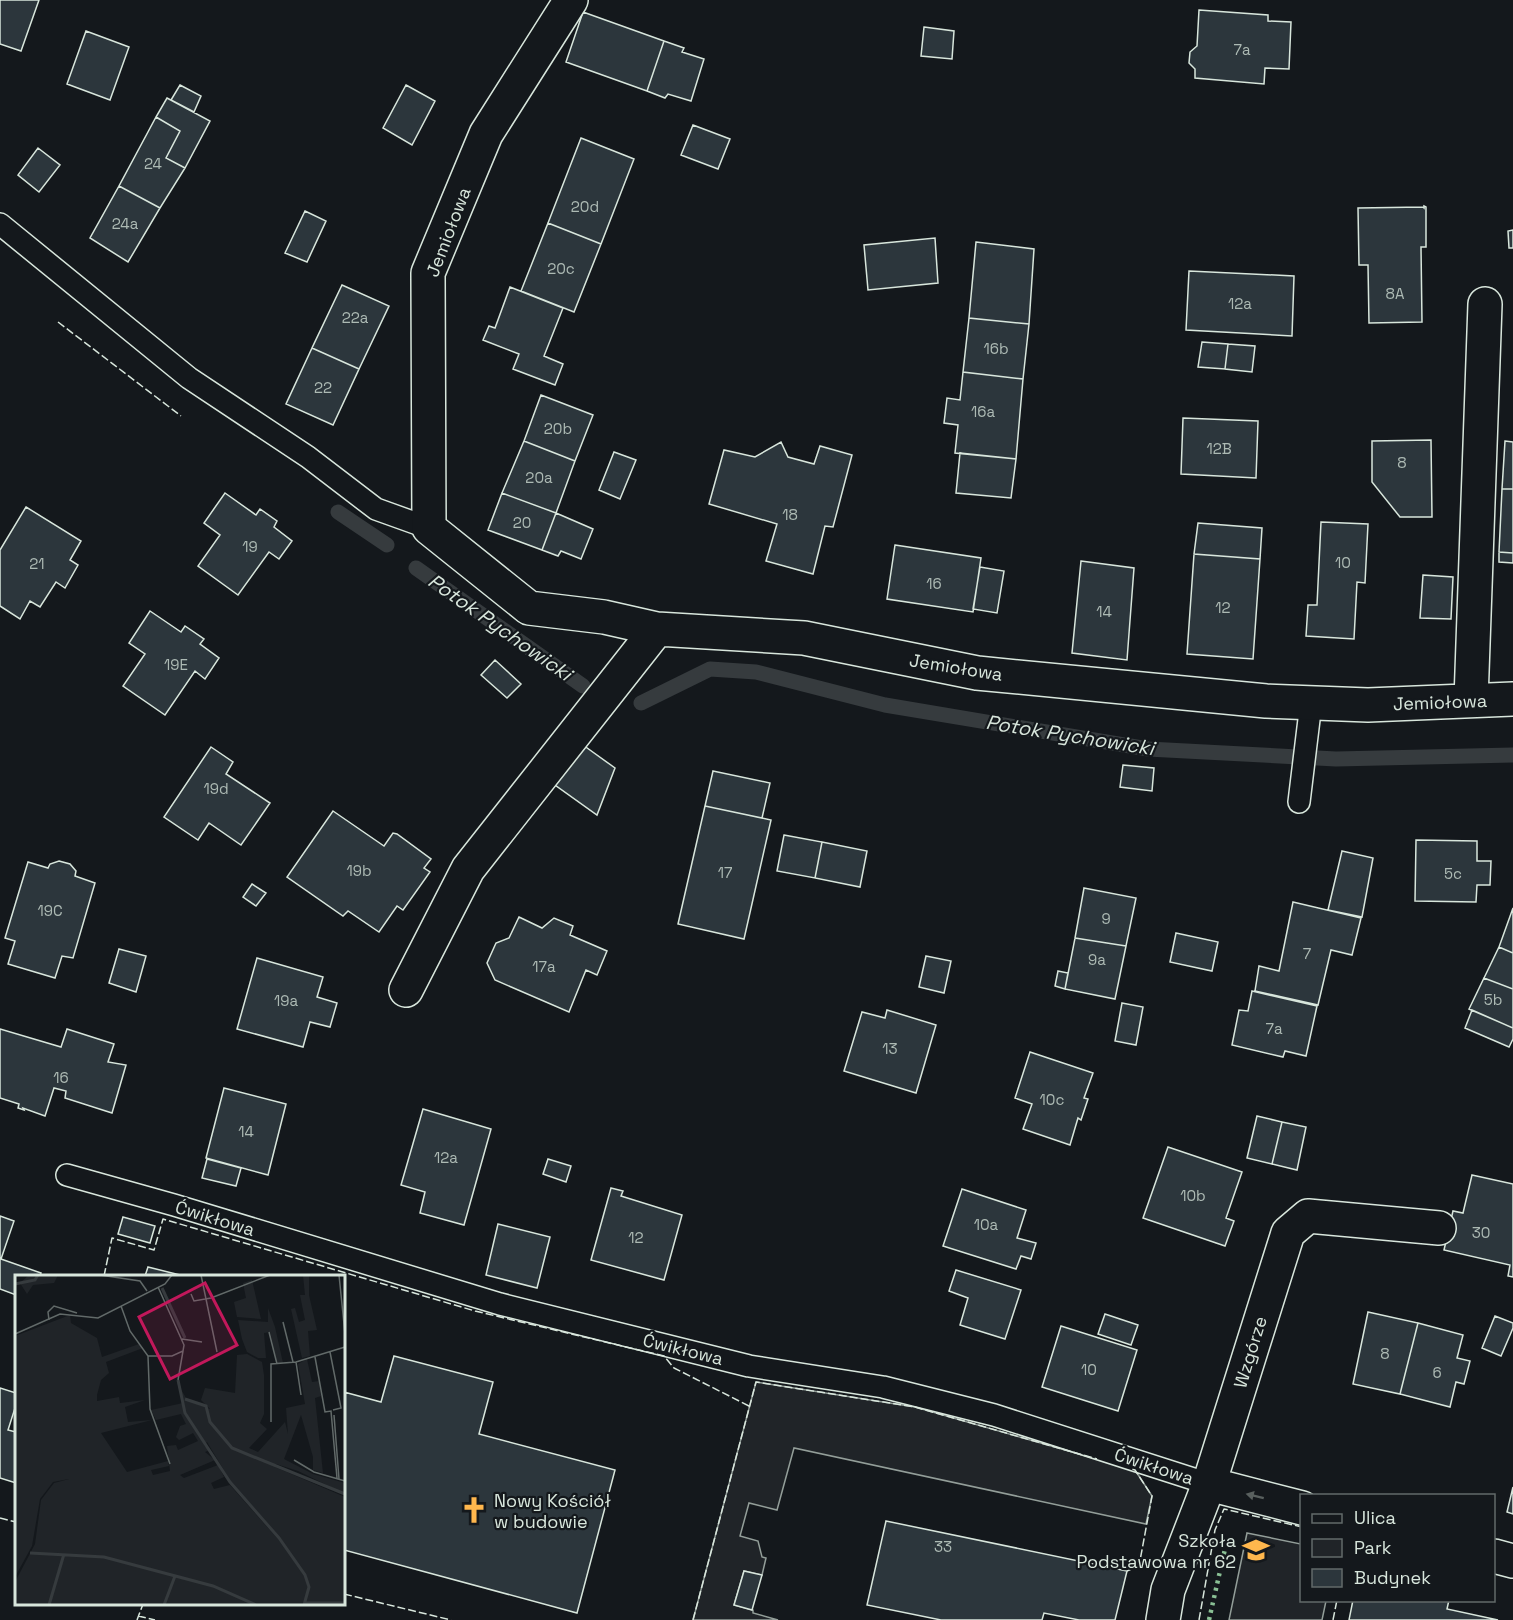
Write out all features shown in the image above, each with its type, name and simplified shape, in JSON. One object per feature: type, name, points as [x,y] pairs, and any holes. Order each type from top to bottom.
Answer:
[{"type":"street","name":"Jemiołowa","points":[[572,0],[486,134],[428,273],[429,528],[529,608],[604,617],[657,629],[804,638],[977,673],[1266,701],[1368,705],[1513,699]]},
{"type":"street","points":[[1471,700],[1485,304]]},
{"type":"street","points":[[406,990],[468,869],[657,629]]},
{"type":"street","name":"Wzgórze","points":[[1163,1620],[1168,1590],[1209,1484],[1288,1233],[1308,1216],[1439,1228]]},
{"type":"street","name":"Ćwikłowa","points":[[1209,1484],[1300,1507]]},
{"type":"street","points":[[1495,1556],[1513,1561]]},
{"type":"lane","name":"Jemiołowa","points":[[0,224],[189,378],[308,458],[376,509],[429,528]]},
{"type":"lane","points":[[1299,802],[1311,703]]},
{"type":"lane","name":"Ćwikłowa","points":[[67,1175],[500,1304],[749,1365],[884,1387],[993,1415],[1209,1484]]},
{"type":"green space","points":[[756,1382],[915,1407],[1135,1470],[1152,1496],[1146,1524],[794,1448],[777,1510],[749,1503],[740,1536],[758,1541],[762,1557],[766,1558],[762,1575],[744,1571],[734,1605],[778,1620],[693,1620]]},
{"type":"green space","points":[[1247,1533],[1300,1544],[1300,1602],[1326,1602],[1322,1620],[1229,1620]]},
{"type":"building","points":[[0,0],[39,0],[21,51],[0,44]]},
{"type":"building","points":[[1199,10],[1268,15],[1268,21],[1291,22],[1289,69],[1265,68],[1264,84],[1195,78],[1195,69],[1189,63],[1190,52],[1197,46]]},
{"type":"building","points":[[583,12],[664,41],[647,91],[566,62]]},
{"type":"building","points":[[924,27],[954,31],[952,59],[921,56]]},
{"type":"building","points":[[86,31],[129,47],[110,100],[67,84]]},
{"type":"building","points":[[664,41],[684,48],[682,52],[704,59],[691,101],[668,94],[665,98],[647,91]]},
{"type":"building","points":[[180,85],[201,96],[194,112],[171,100]]},
{"type":"building","points":[[406,85],[435,101],[412,145],[383,128]]},
{"type":"building","points":[[167,98],[210,121],[185,168],[166,158],[180,131],[156,117]]},
{"type":"building","points":[[156,117],[180,131],[166,158],[185,168],[160,208],[119,186]]},
{"type":"building","points":[[693,125],[730,139],[718,169],[681,155]]},
{"type":"building","points":[[581,138],[634,159],[601,244],[548,223]]},
{"type":"building","points":[[38,148],[60,165],[39,192],[18,175]]},
{"type":"building","points":[[119,186],[160,208],[128,262],[90,238]]},
{"type":"building","points":[[1426,207],[1426,247],[1421,247],[1422,322],[1369,323],[1368,265],[1359,265],[1358,208],[1424,208]]},
{"type":"building","points":[[305,211],[326,221],[307,262],[285,253]]},
{"type":"building","points":[[548,223],[601,244],[574,312],[521,291]]},
{"type":"building","points":[[1513,230],[1513,248],[1509,248],[1508,231]]},
{"type":"building","points":[[935,238],[938,283],[868,290],[864,245]]},
{"type":"building","points":[[976,242],[1034,249],[1029,324],[969,318]]},
{"type":"building","points":[[1189,271],[1294,276],[1292,336],[1186,330]]},
{"type":"building","points":[[342,285],[389,306],[359,369],[312,348]]},
{"type":"building","points":[[510,287],[563,308],[544,356],[563,364],[555,385],[513,369],[519,354],[483,340],[489,326],[495,328]]},
{"type":"building","points":[[969,318],[1029,324],[1023,379],[963,372]]},
{"type":"building","points":[[1202,342],[1228,344],[1225,369],[1198,367]]},
{"type":"building","points":[[1228,344],[1255,346],[1252,372],[1225,369]]},
{"type":"building","points":[[312,348],[359,369],[333,425],[286,404]]},
{"type":"building","points":[[963,372],[1023,379],[1016,459],[955,453],[958,425],[944,423],[947,398],[960,400]]},
{"type":"building","points":[[541,395],[593,415],[575,461],[524,441]]},
{"type":"building","points":[[1183,418],[1258,421],[1256,478],[1181,474]]},
{"type":"building","points":[[1431,440],[1432,517],[1400,517],[1372,482],[1372,441]]},
{"type":"building","points":[[524,441],[575,461],[556,513],[502,493]]},
{"type":"building","points":[[1505,441],[1513,442],[1513,489],[1502,489]]},
{"type":"building","points":[[781,442],[788,457],[814,464],[820,446],[852,455],[833,527],[825,526],[813,574],[766,561],[777,524],[709,504],[724,450],[755,457]]},
{"type":"building","points":[[614,452],[636,460],[620,499],[599,490]]},
{"type":"building","points":[[960,453],[1016,459],[1011,498],[956,493]]},
{"type":"building","points":[[1502,489],[1513,489],[1513,553],[1499,552]]},
{"type":"building","points":[[225,493],[256,515],[260,509],[277,521],[274,527],[292,541],[279,559],[269,552],[238,595],[198,566],[220,535],[204,523]]},
{"type":"building","points":[[502,493],[556,513],[542,550],[488,530]]},
{"type":"building","points":[[26,507],[81,541],[70,560],[78,565],[65,588],[56,582],[40,607],[30,601],[20,619],[0,606],[0,550]]},
{"type":"building","points":[[556,513],[593,529],[581,559],[561,551],[558,556],[542,550]]},
{"type":"building","points":[[1321,522],[1368,524],[1365,583],[1357,582],[1354,639],[1306,636],[1308,605],[1317,605]]},
{"type":"building","points":[[1198,523],[1262,528],[1260,559],[1194,554]]},
{"type":"building","points":[[895,545],[981,558],[973,612],[887,599]]},
{"type":"building","points":[[1499,552],[1513,553],[1513,563],[1499,562]]},
{"type":"building","points":[[1194,554],[1260,559],[1253,659],[1187,654]]},
{"type":"building","points":[[1081,561],[1134,568],[1127,660],[1072,653]]},
{"type":"building","points":[[980,567],[1004,571],[997,613],[973,609]]},
{"type":"building","points":[[1423,575],[1453,577],[1451,619],[1420,618]]},
{"type":"building","points":[[150,611],[181,632],[185,626],[204,639],[200,644],[219,658],[205,679],[195,671],[165,715],[123,686],[145,654],[129,643]]},
{"type":"building","points":[[495,660],[521,684],[507,698],[481,675]]},
{"type":"building","points":[[583,745],[615,768],[597,815],[555,785]]},
{"type":"building","points":[[211,747],[233,762],[226,774],[270,803],[241,845],[209,823],[198,840],[164,817]]},
{"type":"building","points":[[1123,765],[1154,768],[1152,791],[1120,787]]},
{"type":"building","points":[[713,771],[770,783],[762,818],[705,806]]},
{"type":"building","points":[[705,806],[771,820],[744,939],[678,924]]},
{"type":"building","points":[[333,811],[384,846],[393,833],[397,834],[431,859],[424,868],[430,872],[403,910],[397,906],[379,932],[348,911],[343,916],[287,877]]},
{"type":"building","points":[[784,835],[822,842],[815,878],[777,871]]},
{"type":"building","points":[[1416,840],[1477,841],[1477,861],[1491,861],[1490,885],[1477,885],[1476,902],[1415,901]]},
{"type":"building","points":[[822,842],[867,851],[860,887],[815,878]]},
{"type":"building","points":[[1342,851],[1373,858],[1362,917],[1328,910]]},
{"type":"building","points":[[59,861],[70,864],[76,871],[75,876],[95,883],[73,958],[62,956],[55,978],[8,964],[15,941],[5,938],[28,862],[48,868],[50,864]]},
{"type":"building","points":[[252,884],[266,893],[256,906],[243,897]]},
{"type":"building","points":[[1084,888],[1136,898],[1126,946],[1075,938]]},
{"type":"building","points":[[1293,902],[1361,918],[1352,955],[1331,950],[1318,1005],[1255,991],[1259,966],[1279,971]]},
{"type":"building","points":[[1513,908],[1513,953],[1499,947]]},
{"type":"building","points":[[519,917],[542,928],[554,918],[573,926],[570,935],[607,951],[597,975],[586,970],[569,1012],[495,980],[487,963],[496,943],[509,938]]},
{"type":"building","points":[[1176,933],[1218,942],[1212,971],[1170,962]]},
{"type":"building","points":[[1075,938],[1126,946],[1115,999],[1065,989]]},
{"type":"building","points":[[1499,947],[1513,953],[1513,989],[1484,978]]},
{"type":"building","points":[[119,949],[146,956],[136,992],[109,983]]},
{"type":"building","points":[[926,956],[951,961],[944,993],[919,987]]},
{"type":"building","points":[[257,958],[323,977],[317,997],[337,1003],[330,1027],[310,1022],[303,1047],[237,1029]]},
{"type":"building","points":[[1058,971],[1068,973],[1065,989],[1055,986]]},
{"type":"building","points":[[1484,978],[1513,989],[1513,1028],[1469,1009]]},
{"type":"building","points":[[1252,991],[1317,1006],[1306,1056],[1285,1051],[1283,1057],[1232,1045],[1239,1010],[1248,1011]]},
{"type":"building","points":[[1122,1003],[1143,1007],[1136,1045],[1115,1041]]},
{"type":"building","points":[[887,1010],[936,1025],[916,1093],[844,1071],[862,1012],[885,1018]]},
{"type":"building","points":[[1472,1010],[1513,1028],[1513,1039],[1509,1047],[1465,1028]]},
{"type":"building","points":[[0,1029],[61,1047],[67,1029],[114,1044],[108,1062],[126,1065],[112,1113],[65,1098],[66,1091],[54,1088],[45,1116],[18,1108],[19,1104],[0,1098]]},
{"type":"building","points":[[1030,1052],[1093,1073],[1084,1098],[1088,1099],[1081,1120],[1078,1118],[1070,1145],[1023,1129],[1032,1104],[1015,1098]]},
{"type":"building","points":[[224,1088],[286,1104],[268,1175],[206,1158]]},
{"type":"building","points":[[423,1109],[491,1129],[464,1225],[420,1213],[425,1192],[401,1185]]},
{"type":"building","points":[[1257,1116],[1282,1122],[1272,1164],[1247,1158]]},
{"type":"building","points":[[1282,1122],[1306,1127],[1297,1170],[1272,1164]]},
{"type":"building","points":[[1168,1147],[1242,1172],[1226,1218],[1234,1221],[1225,1246],[1143,1218]]},
{"type":"building","points":[[207,1159],[241,1168],[236,1186],[202,1178]]},
{"type":"building","points":[[548,1159],[571,1166],[566,1182],[543,1174]]},
{"type":"building","points":[[1472,1175],[1513,1184],[1513,1277],[1508,1276],[1510,1265],[1444,1250],[1453,1211],[1463,1213]]},
{"type":"building","points":[[611,1188],[623,1191],[621,1196],[682,1215],[664,1280],[591,1260]]},
{"type":"building","points":[[962,1189],[1026,1210],[1017,1238],[1036,1243],[1031,1259],[1021,1256],[1016,1269],[943,1246]]},
{"type":"building","points":[[0,1216],[14,1221],[1,1259],[41,1273],[40,1275],[15,1275],[15,1295],[0,1289]]},
{"type":"building","points":[[123,1217],[155,1226],[150,1243],[118,1234]]},
{"type":"building","points":[[498,1224],[550,1237],[537,1288],[486,1275]]},
{"type":"building","points":[[148,1267],[180,1275],[145,1275]]},
{"type":"building","points":[[956,1270],[1021,1290],[1005,1339],[960,1325],[968,1298],[949,1291]]},
{"type":"building","points":[[1368,1312],[1418,1323],[1400,1394],[1353,1384]]},
{"type":"building","points":[[1105,1314],[1138,1325],[1131,1345],[1098,1334]]},
{"type":"building","points":[[1495,1316],[1513,1323],[1501,1356],[1482,1348]]},
{"type":"building","points":[[1418,1323],[1463,1335],[1457,1358],[1470,1361],[1464,1384],[1456,1382],[1450,1407],[1400,1394]]},
{"type":"building","points":[[1061,1326],[1137,1350],[1118,1411],[1042,1387]]},
{"type":"building","name":"Nowy Kościół w budowie","points":[[394,1356],[493,1382],[479,1434],[615,1470],[577,1613],[345,1550],[345,1392],[381,1402]]},
{"type":"building","points":[[0,1388],[15,1393],[15,1408],[8,1430],[15,1432],[15,1483],[0,1478]]},
{"type":"building","points":[[1513,1487],[1513,1514],[1507,1512]]},
{"type":"building","points":[[886,1521],[1127,1571],[1115,1620],[1079,1620],[1044,1613],[1042,1620],[941,1620],[867,1605]]},
{"type":"building","points":[[744,1571],[762,1575],[752,1610],[734,1605]]},
{"type":"building","points":[[1353,1602],[1449,1602],[1447,1609],[1498,1620],[1349,1620]]},
{"type":"waterway","points":[[338,512],[387,545]]},
{"type":"waterway","name":"Potok Pychowicki","points":[[416,568],[583,686]]},
{"type":"waterway","name":"Potok Pychowicki","points":[[641,703],[710,669],[756,672],[885,705],[1148,749],[1336,759],[1513,755]]},
{"type":"hedge","points":[[1209,1620],[1227,1540]]},
{"type":"fence","points":[[58,322],[181,416]]},
{"type":"fence","points":[[104,1275],[112,1238],[154,1250],[163,1219],[475,1311],[664,1356],[674,1368],[749,1406]]},
{"type":"fence","points":[[693,1620],[756,1382],[915,1407],[1097,1459]]},
{"type":"fence","points":[[1127,1571],[1139,1566],[1152,1496],[1135,1470],[1132,1469]]},
{"type":"fence","points":[[1199,1620],[1215,1530],[1224,1509],[1300,1527]]},
{"type":"fence","points":[[0,1518],[15,1522]]},
{"type":"fence","points":[[345,1594],[451,1620]]},
{"type":"fence","points":[[1333,1620],[1337,1602]]},
{"type":"fence","points":[[137,1620],[143,1605]]},
{"type":"fence","points":[[138,1616],[155,1620]]},
{"type":"place","name":"Nowy Kościół w budowie","points":[[474,1510]]},
{"type":"place","name":"Szkoła Podstawowa nr 62","points":[[1256,1550]]}]
